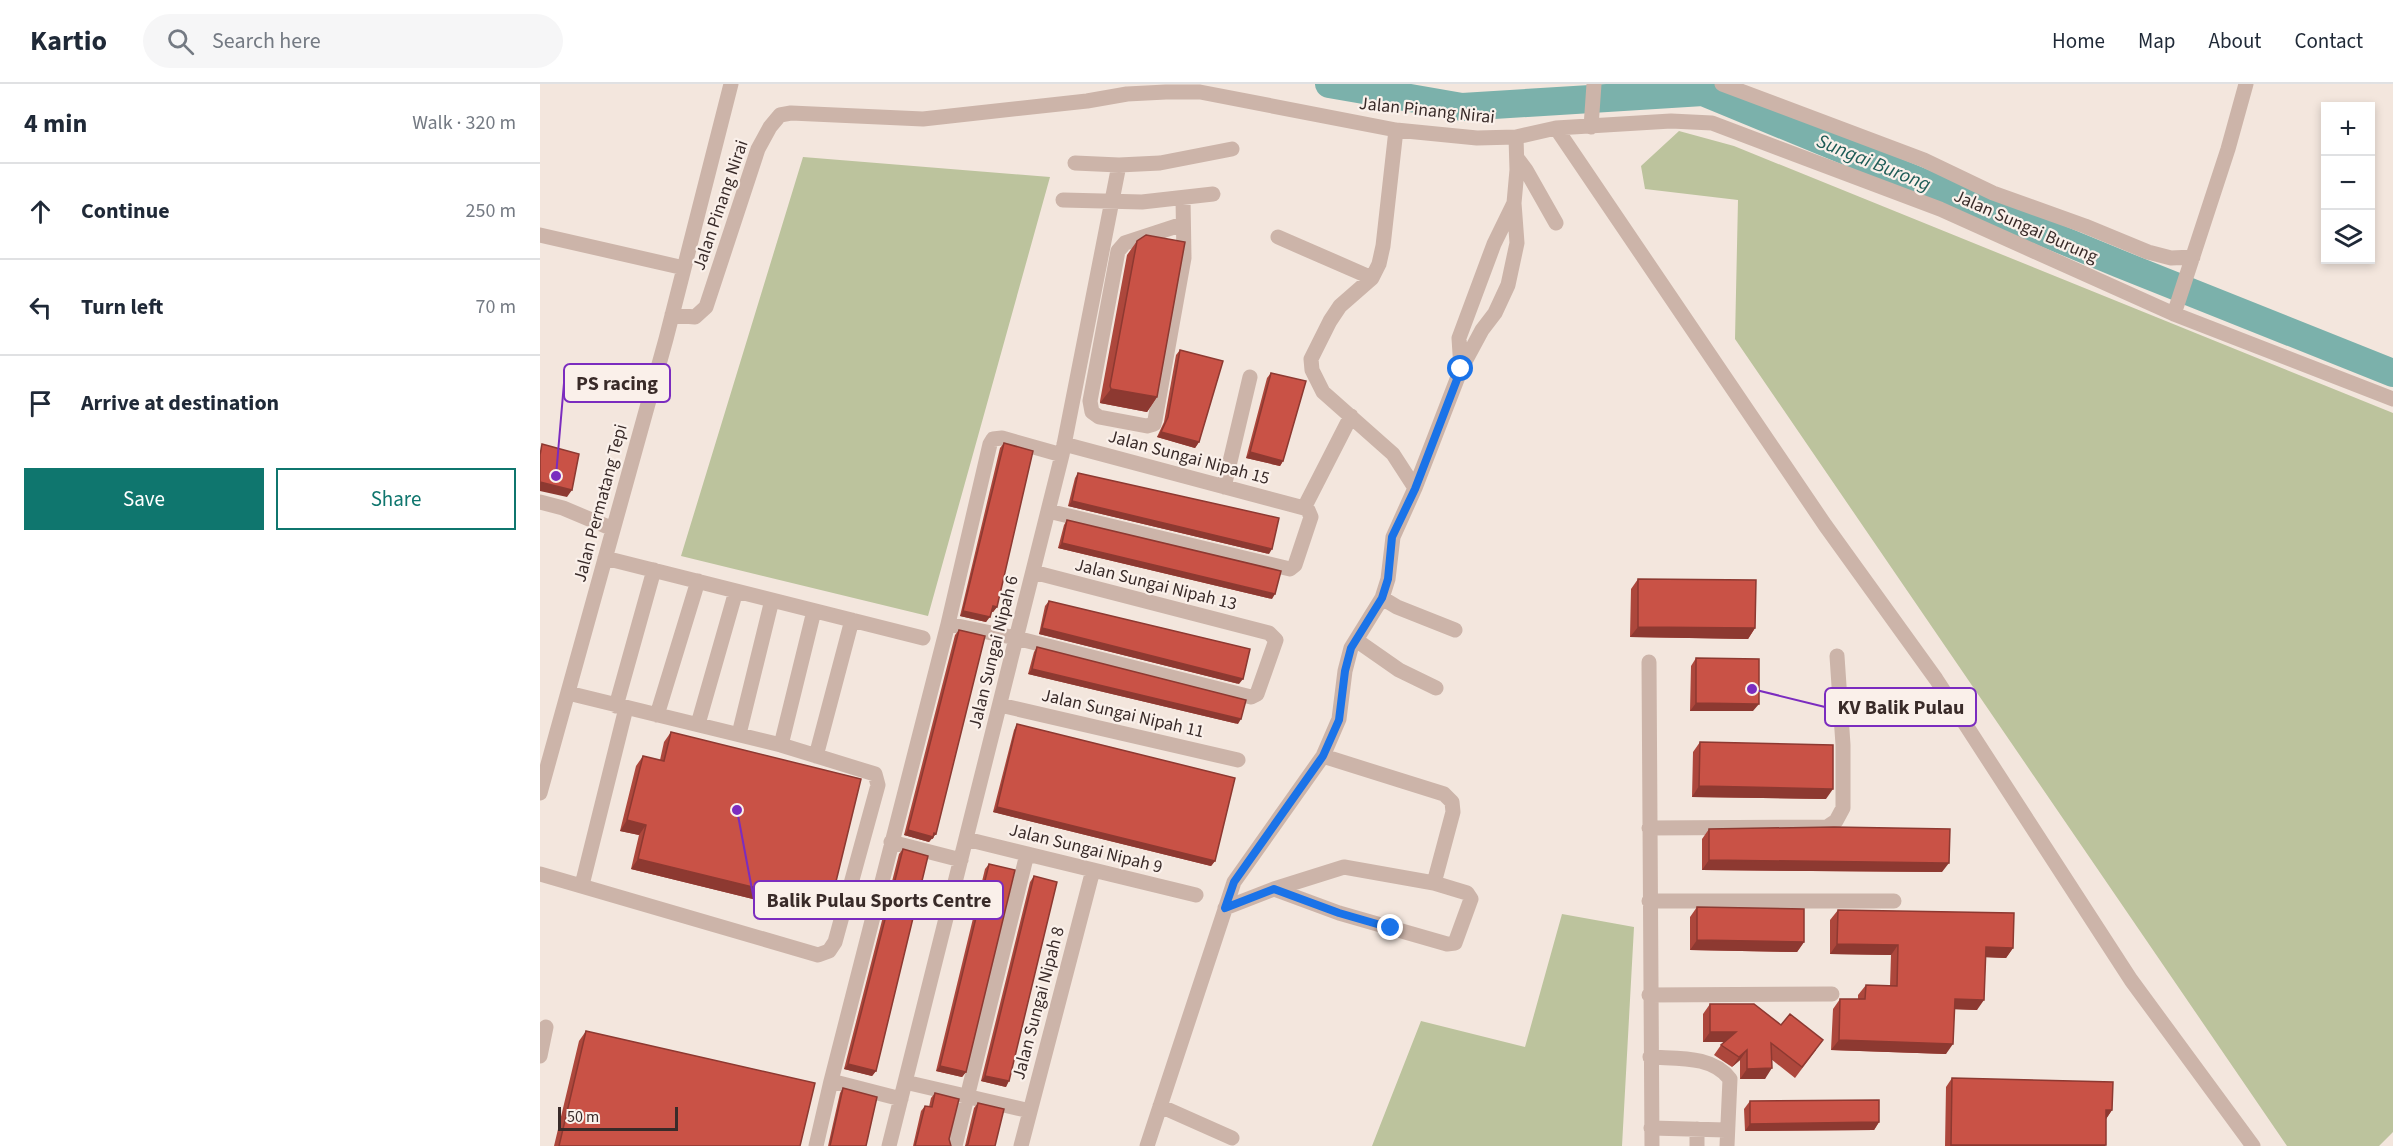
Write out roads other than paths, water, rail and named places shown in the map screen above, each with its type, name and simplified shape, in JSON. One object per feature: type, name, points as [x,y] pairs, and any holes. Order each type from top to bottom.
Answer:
[{"type":"street","name":"Jalan Permatang Tepi","points":[[540,793],[672,315],[731,84]]},
{"type":"street","points":[[1592,121],[1594,84]]},
{"type":"street","points":[[1722,84],[1924,159],[1993,193],[2085,226],[2148,252],[2190,264]]},
{"type":"street","points":[[2175,309],[2228,149],[2246,84]]},
{"type":"street","name":"Jalan Pinang Nirai","points":[[672,315],[695,317],[706,307],[758,149],[780,116],[791,113],[923,119],[1087,101],[1127,94],[1200,92],[1396,130],[1477,138],[1516,137],[1592,121],[1634,124]]},
{"type":"street","name":"Jalan Sungai Burung","points":[[1634,124],[1690,121],[1712,123],[1730,129],[1940,209],[2393,399]]},
{"type":"street","points":[[1556,128],[1825,525],[1936,679],[2131,980],[2253,1146]]},
{"type":"street","points":[[1396,130],[1379,264],[1372,278],[1340,306],[1311,359],[1316,382],[1323,392],[1393,454],[1415,489]]},
{"type":"street","points":[[1147,1146],[1234,882],[1323,756],[1339,720],[1345,671],[1356,640],[1382,598],[1388,579],[1392,537],[1415,489],[1461,369],[1482,330],[1495,312],[1508,285],[1517,243],[1514,203],[1516,137]]},
{"type":"street","points":[[1075,163],[1119,165],[1160,163],[1232,149]]},
{"type":"street","points":[[1517,158],[1556,223]]},
{"type":"street","name":"Jalan Sungai Nipah 6","points":[[889,1146],[1063,449],[1119,165]]},
{"type":"street","points":[[1063,200],[1142,202],[1213,195]]},
{"type":"street","points":[[1183,198],[1184,258],[1154,424],[1140,425],[1099,417],[1092,412],[1090,401],[1118,251],[1125,243],[1183,224]]},
{"type":"street","points":[[1461,369],[1459,338],[1494,244],[1514,203]]},
{"type":"street","points":[[540,235],[684,268]]},
{"type":"street","points":[[1278,237],[1372,278]]},
{"type":"street","points":[[1224,487],[1250,377]]},
{"type":"street","points":[[1048,512],[1290,569],[1295,565],[1311,517],[1308,510],[1304,508],[1351,416]]},
{"type":"street","name":"Jalan Sungai Nipah 15","points":[[948,624],[993,439],[1002,438],[1063,449],[1304,508]]},
{"type":"street","points":[[540,502],[563,508],[613,529]]},
{"type":"street","points":[[605,558],[923,638]]},
{"type":"street","points":[[582,885],[654,570]]},
{"type":"street","name":"Jalan Sungai Nipah 13","points":[[1016,638],[1251,697],[1257,694],[1276,640],[1269,633],[1033,572]]},
{"type":"street","points":[[657,715],[698,581]]},
{"type":"street","points":[[699,724],[736,591]]},
{"type":"street","points":[[1382,598],[1455,630]]},
{"type":"street","points":[[739,734],[772,600]]},
{"type":"street","points":[[781,745],[814,610]]},
{"type":"street","points":[[816,756],[852,620]]},
{"type":"street","points":[[816,1146],[891,842],[948,624],[1016,638]]},
{"type":"street","points":[[1356,640],[1399,670],[1436,688]]},
{"type":"street","points":[[1649,828],[1827,827],[1836,821],[1843,808],[1843,745],[1837,656]]},
{"type":"street","points":[[1649,662],[1649,994],[1652,1146]]},
{"type":"street","points":[[540,874],[818,955],[829,951],[835,942],[878,785],[875,774],[781,745],[568,693]]},
{"type":"street","name":"Jalan Sungai Nipah 11","points":[[1000,705],[1238,760]]},
{"type":"street","points":[[1323,756],[1444,794],[1452,802],[1453,812],[1434,884]]},
{"type":"street","name":"Jalan Sungai Nipah 9","points":[[966,839],[1196,895]]},
{"type":"street","points":[[891,842],[961,860]]},
{"type":"street","points":[[955,1146],[1027,854]]},
{"type":"street","points":[[1225,908],[1274,889],[1344,867],[1434,884],[1470,896],[1471,899],[1455,943],[1447,944],[1339,913],[1274,889]]},
{"type":"street","name":"Jalan Sungai Nipah 8","points":[[1021,1146],[1093,870]]},
{"type":"street","points":[[1649,901],[1894,901]]},
{"type":"street","points":[[1649,994],[1832,994]]},
{"type":"street","points":[[540,1056],[546,1027]]},
{"type":"street","points":[[1650,1057],[1705,1062],[1730,1079],[1726,1146]]},
{"type":"street","points":[[831,1081],[901,1100]]},
{"type":"street","points":[[905,1082],[1030,1111]]},
{"type":"street","points":[[1160,1106],[1232,1138]]},
{"type":"street","points":[[1651,1128],[1726,1130]]},
{"type":"street","points":[[1697,1129],[1697,1146]]},
{"type":"waterway","name":"Sungai Burong","points":[[1329,84],[1462,107],[1703,92],[2120,264],[2393,373]]},
{"type":"place","name":"PS racing","points":[[556,476]]},
{"type":"place","name":"KV Balik Pulau","points":[[1752,689]]},
{"type":"place","name":"Balik Pulau Sports Centre","points":[[737,810]]}]
